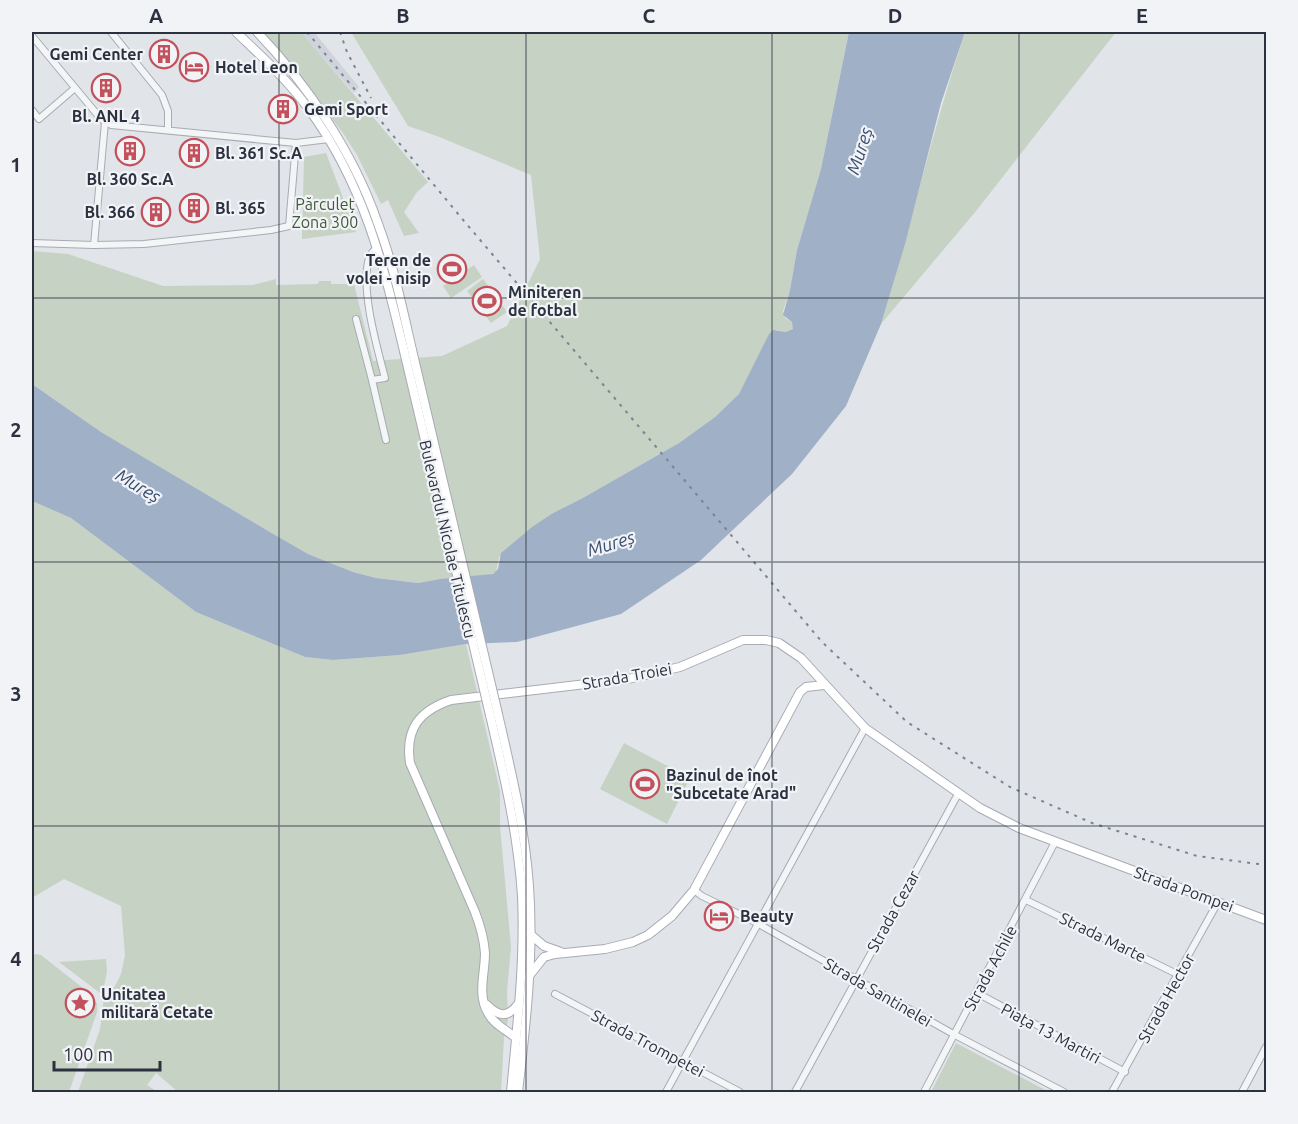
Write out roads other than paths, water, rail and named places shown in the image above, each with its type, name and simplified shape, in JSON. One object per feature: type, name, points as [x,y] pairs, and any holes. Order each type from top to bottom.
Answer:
[{"type":"main road","name":"Bulevardul Nicolae Titulescu","points":[[236,32],[295,92],[329,139],[349,174],[369,222],[408,350]]},
{"type":"main road","name":"Bulevardul Nicolae Titulescu","points":[[257,32],[307,93],[343,145],[357,173],[386,245],[408,350],[494,715],[515,789],[526,856],[530,934],[518,1092]]},
{"type":"main road","name":"Strada Troiei","points":[[483,1002],[481,985],[485,953],[479,921],[410,763],[408,750],[412,729],[426,713],[438,705],[466,697],[653,674],[680,667],[743,640],[753,639],[779,643],[801,658],[865,728],[958,794],[1002,820],[1101,859]]},
{"type":"main road","points":[[528,976],[544,957],[562,952],[605,950],[633,942],[648,935],[672,916],[694,890],[800,692],[806,687],[824,685]]},
{"type":"main road","name":"Bulevardul Nicolae Titulescu","points":[[494,715],[518,854],[522,896],[520,1002],[511,1092]]},
{"type":"main road","name":"Strada Pompei","points":[[1101,859],[1266,920]]},
{"type":"main road","points":[[530,934],[544,946],[562,952]]},
{"type":"main road","points":[[483,1002],[496,1014],[502,1016],[511,1013],[520,1002]]},
{"type":"main road","points":[[483,1002],[488,1015],[516,1038]]},
{"type":"street","points":[[111,32],[162,95],[168,111],[168,130]]},
{"type":"street","points":[[32,36],[105,122],[119,126],[296,143],[329,139]]},
{"type":"street","points":[[32,110],[39,118],[75,88]]},
{"type":"street","points":[[94,245],[105,122]]},
{"type":"street","points":[[32,243],[144,244],[289,226],[296,143]]},
{"type":"street","points":[[372,380],[385,378],[369,305],[366,276],[369,256],[377,247]]},
{"type":"street","points":[[356,319],[386,440]]},
{"type":"street","points":[[666,1092],[865,728]]},
{"type":"street","name":"Strada Cezar","points":[[795,1092],[958,794]]},
{"type":"street","name":"Strada Achile","points":[[924,1092],[1055,842]]},
{"type":"street","name":"Strada Santinelei","points":[[694,890],[955,1035],[1064,1092]]},
{"type":"street","name":"Strada Marte","points":[[1026,900],[1179,975]]},
{"type":"street","name":"Strada Hector","points":[[1112,1092],[1218,902]]},
{"type":"street","name":"Piața 13 Martiri","points":[[976,993],[1125,1072]]},
{"type":"street","name":"Strada Trompetei","points":[[555,994],[740,1092]]},
{"type":"street","points":[[1242,1092],[1266,1047]]},
{"type":"water","name":"Mureș","points":[[849,32],[965,32],[941,103],[905,244],[881,324],[846,406],[792,474],[701,560],[621,614],[517,642],[466,644],[400,655],[333,660],[305,657],[196,612],[71,518],[32,501],[32,384],[101,432],[308,554],[353,572],[376,578],[418,583],[493,574],[498,569],[501,553],[532,527],[679,443],[715,417],[739,394],[769,334],[773,330],[786,332],[793,329],[792,322],[783,315],[797,250],[821,169]]},
{"type":"railway","points":[[307,32],[464,221],[822,642],[907,722],[1010,787],[1092,823],[1197,856],[1266,865]]},
{"type":"railway","points":[[340,32],[347,52],[371,98]]},
{"type":"place","name":"Gemi Center","points":[[164,54]]},
{"type":"place","name":"Hotel Leon","points":[[194,67]]},
{"type":"place","name":"Bl. ANL 4","points":[[106,88]]},
{"type":"place","name":"Gemi Sport","points":[[283,109]]},
{"type":"place","name":"Bl. 360 Sc.A","points":[[130,151]]},
{"type":"place","name":"Bl. 361 Sc.A","points":[[194,153]]},
{"type":"place","name":"Bl. 365","points":[[194,208]]},
{"type":"place","name":"Bl. 366","points":[[156,212]]},
{"type":"place","name":"Teren de volei - nisip","points":[[452,269]]},
{"type":"place","name":"Miniteren de fotbal","points":[[487,301]]},
{"type":"place","name":"Bazinul de înot \"Subcetate Arad\"","points":[[645,784]]},
{"type":"place","name":"Beauty","points":[[719,916]]},
{"type":"place","name":"Unitatea militară Cetate","points":[[80,1003]]},
{"type":"park label","name":"Părculeț Zona 300","points":[[325,213]]}]
